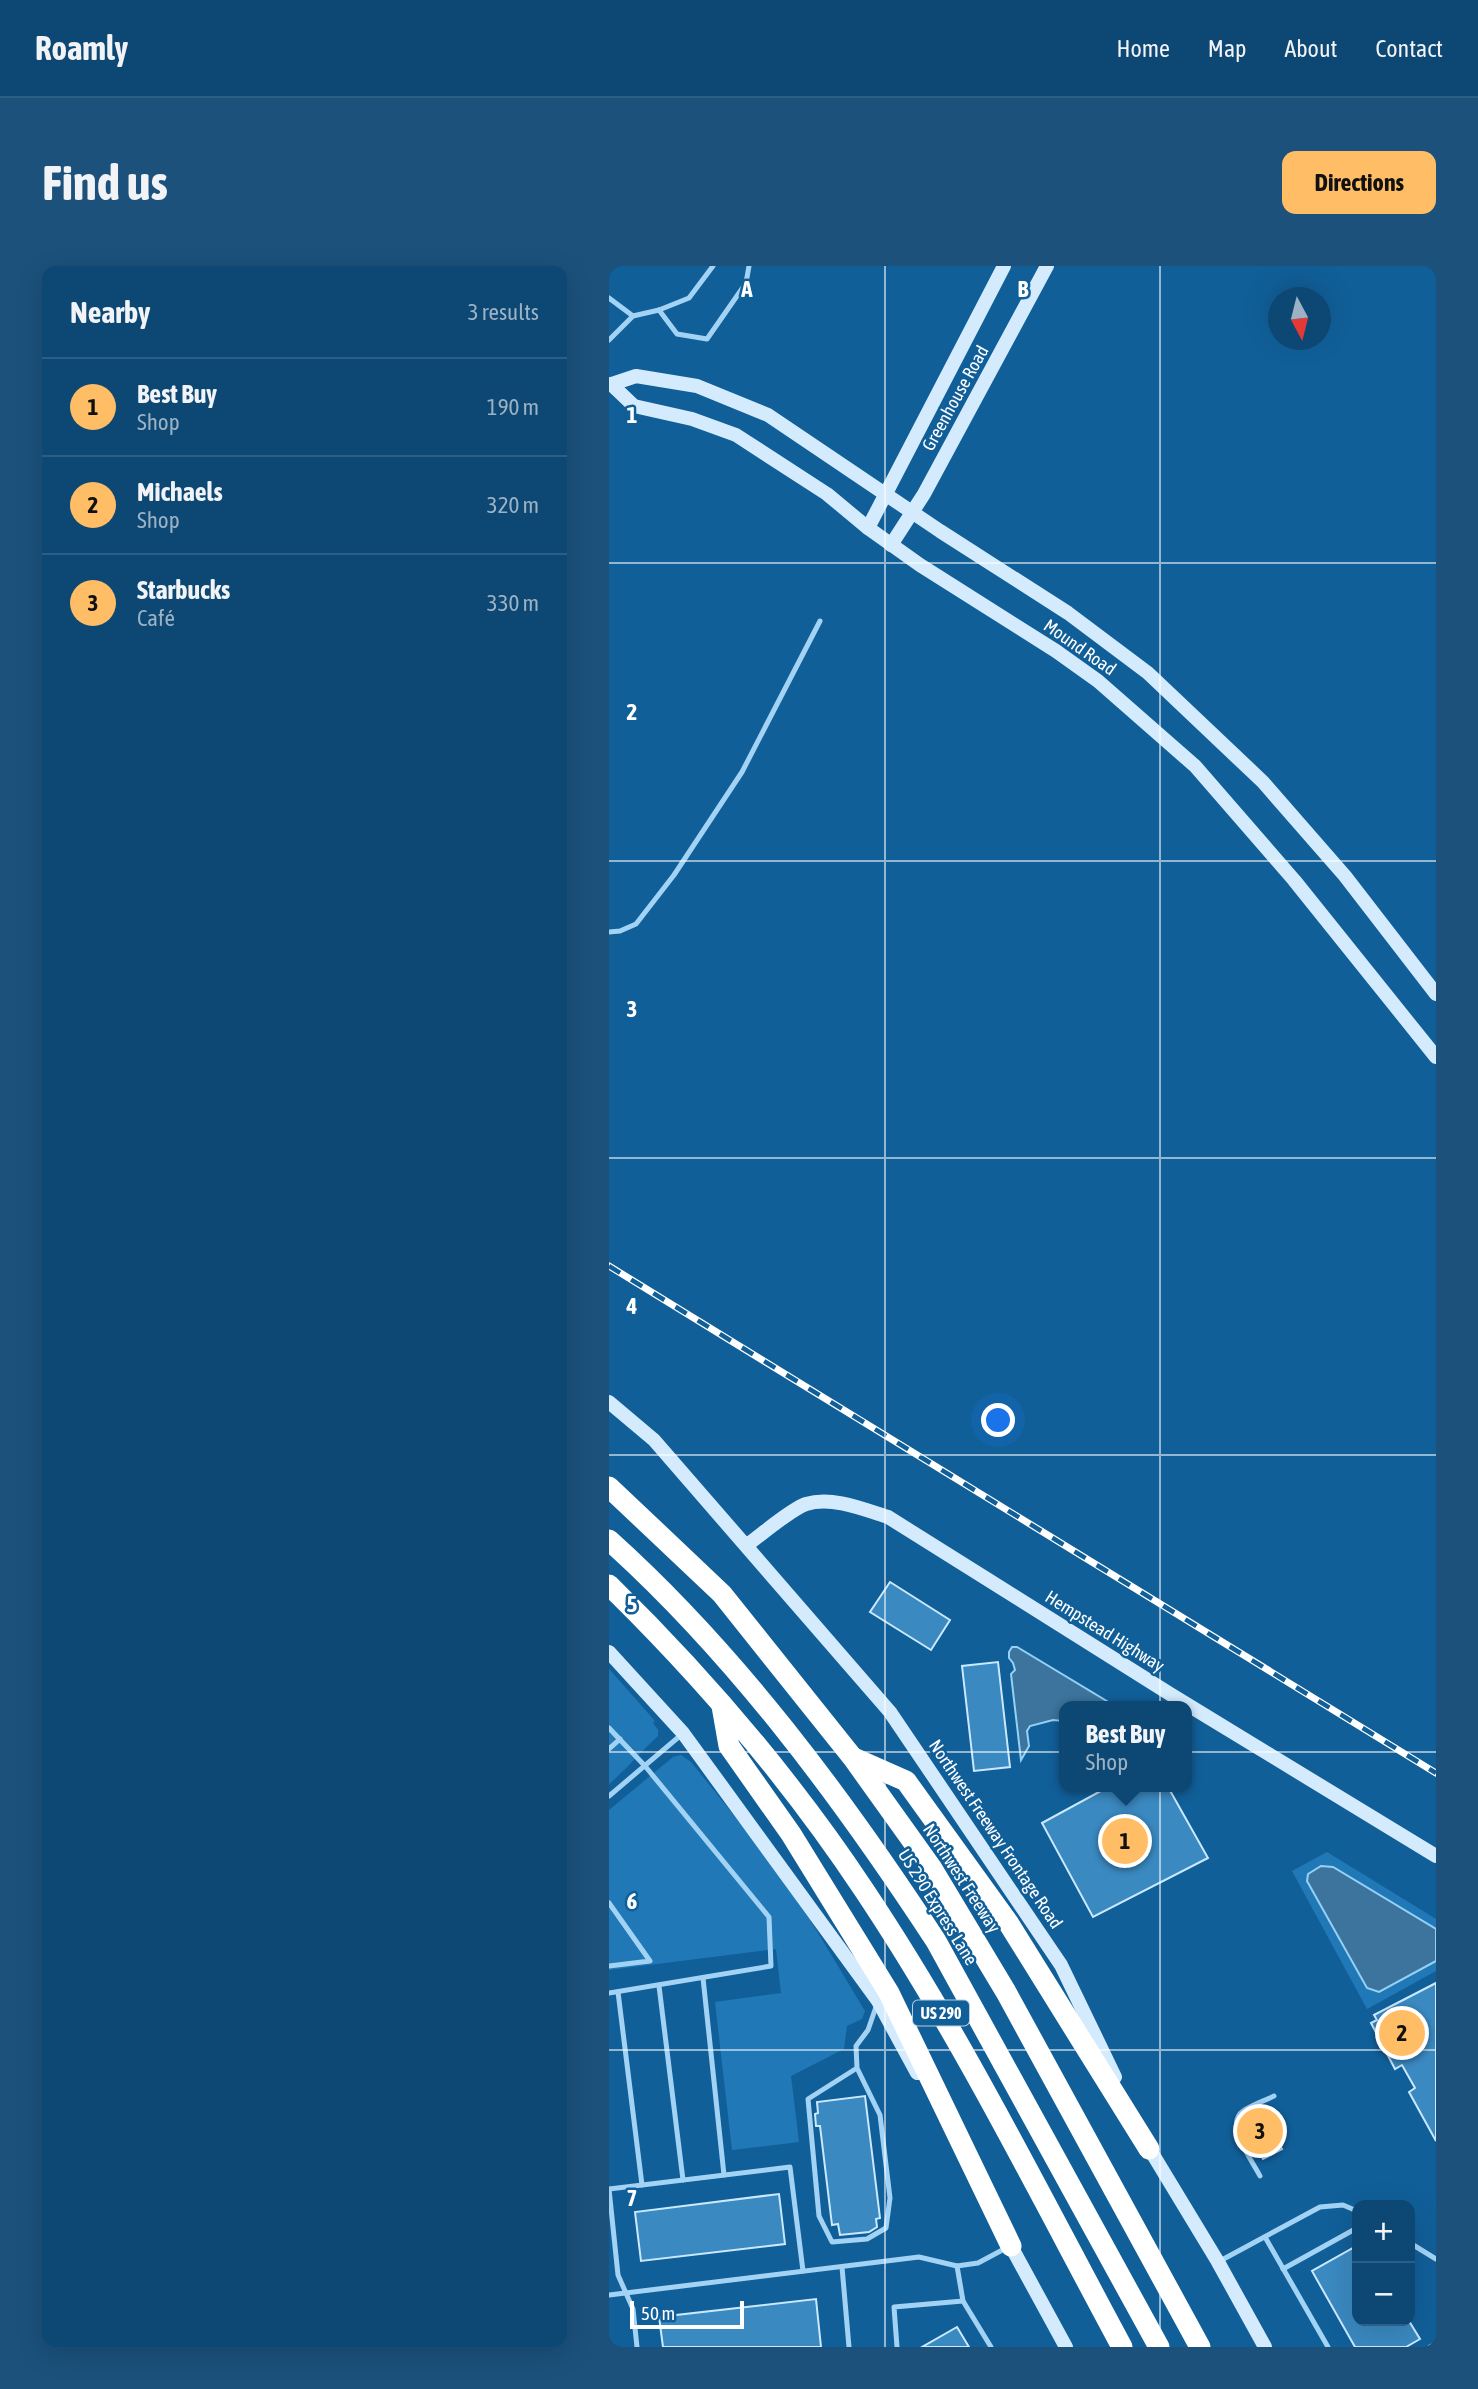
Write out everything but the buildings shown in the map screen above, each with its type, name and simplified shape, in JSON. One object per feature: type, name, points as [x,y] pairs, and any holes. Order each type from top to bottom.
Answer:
[{"type":"highway","name":"Northwest Freeway","points":[[609,1487],[722,1594],[853,1758],[931,1867],[1006,1992],[1200,2347]]},
{"type":"highway","name":"US 290 Express Lane","points":[[609,1540],[688,1619],[756,1695],[848,1811],[903,1890],[936,1941],[1159,2347]]},
{"type":"highway","name":"US 290","points":[[609,1585],[721,1704],[819,1825],[905,1953],[962,2050],[1122,2347]]},
{"type":"highway","points":[[721,1704],[729,1746],[791,1834],[889,1993],[1011,2246]]},
{"type":"highway","points":[[853,1758],[906,1781],[1009,1924],[1149,2149]]},
{"type":"street","name":"Greenhouse Road","points":[[868,528],[1004,266]]},
{"type":"street","name":"Greenhouse Road","points":[[891,545],[924,494],[1047,266]]},
{"type":"street","name":"Mound Road","points":[[610,384],[636,376],[697,386],[768,415],[886,492],[940,531],[1068,612],[1148,673],[1263,782],[1310,833],[1436,994]]},
{"type":"street","name":"Mound Road","points":[[610,384],[634,406],[692,419],[736,435],[827,495],[891,545],[1098,681],[1195,766],[1294,880],[1436,1057]]},
{"type":"street","name":"Northwest Freeway Frontage Road","points":[[609,1402],[655,1440],[890,1712],[960,1812],[1061,1965],[1149,2149],[1218,2262],[1265,2347]]},
{"type":"street","name":"Hempstead Highway","points":[[747,1545],[806,1504],[856,1506],[888,1517],[1181,1701]]},
{"type":"street","points":[[609,1651],[683,1733],[878,2001],[1066,2347]]},
{"type":"street","name":"Hempstead Highway","points":[[1192,1708],[1436,1856]]},
{"type":"lane","points":[[609,340],[633,316],[659,310],[689,298],[713,266]]},
{"type":"lane","points":[[659,310],[677,334],[707,339],[746,283],[749,266]]},
{"type":"lane","points":[[609,298],[633,316]]},
{"type":"lane","points":[[609,932],[620,932],[636,924],[722,805],[742,772],[820,621]]},
{"type":"lane","points":[[609,1728],[645,1766],[769,1917],[771,1966],[609,1993]]},
{"type":"lane","points":[[609,1796],[683,1733]]},
{"type":"lane","points":[[609,1749],[620,1739]]},
{"type":"lane","points":[[609,1903],[650,1961],[609,1966]]},
{"type":"lane","points":[[703,1978],[723,2175]]},
{"type":"lane","points":[[659,1986],[683,2180]]},
{"type":"lane","points":[[618,1992],[642,2185]]},
{"type":"lane","points":[[857,2068],[807,2099],[819,2217],[832,2242],[867,2239],[886,2228],[890,2198],[880,2115],[857,2068],[856,2046],[867,2030],[878,2001]]},
{"type":"lane","points":[[1260,2176],[1236,2130],[1236,2120],[1241,2112],[1274,2096]]},
{"type":"lane","points":[[637,2347],[633,2308],[618,2275],[609,2189],[790,2167],[803,2271]]},
{"type":"lane","points":[[1218,2262],[1320,2207],[1343,2205],[1352,2209]]},
{"type":"lane","points":[[1283,2269],[1352,2231]]},
{"type":"lane","points":[[1265,2237],[1328,2347]]},
{"type":"lane","points":[[609,2295],[919,2258],[957,2266],[978,2263],[1011,2246]]},
{"type":"lane","points":[[1415,2246],[1436,2259]]},
{"type":"lane","points":[[957,2266],[963,2301],[992,2347]]},
{"type":"lane","points":[[842,2267],[849,2347]]},
{"type":"lane","points":[[897,2347],[894,2307],[963,2301]]},
{"type":"lane","points":[[1430,2347],[1436,2344]]},
{"type":"shaded area","points":[[1012,1647],[1017,1647],[1107,1701],[1059,1701],[1059,1721],[1030,1726],[1027,1731],[1029,1746],[1021,1760],[1011,1674],[1015,1670],[1009,1652]]},
{"type":"shaded area","points":[[609,1669],[655,1721],[653,1723],[658,1730],[658,1736],[609,1784]]},
{"type":"shaded area","points":[[681,1755],[691,1762],[753,1839],[809,1918],[865,2011],[862,2019],[847,2026],[844,2049],[791,2076],[799,2142],[732,2150],[715,2002],[781,1993],[776,1949],[609,1970],[609,1810],[673,1757]]},
{"type":"shaded area","points":[[1327,1852],[1436,1919],[1436,1971],[1367,2009],[1292,1871]]},
{"type":"shaded area","points":[[1321,1866],[1333,1867],[1436,1929],[1436,1961],[1379,1992],[1367,1988],[1307,1881],[1308,1874]]},
{"type":"railway","points":[[609,1266],[1436,1773]]},
{"type":"place","name":"Best Buy","points":[[1125,1841]]},
{"type":"place","name":"Michaels","points":[[1402,2033]]},
{"type":"place","name":"Starbucks","points":[[1260,2131]]}]
